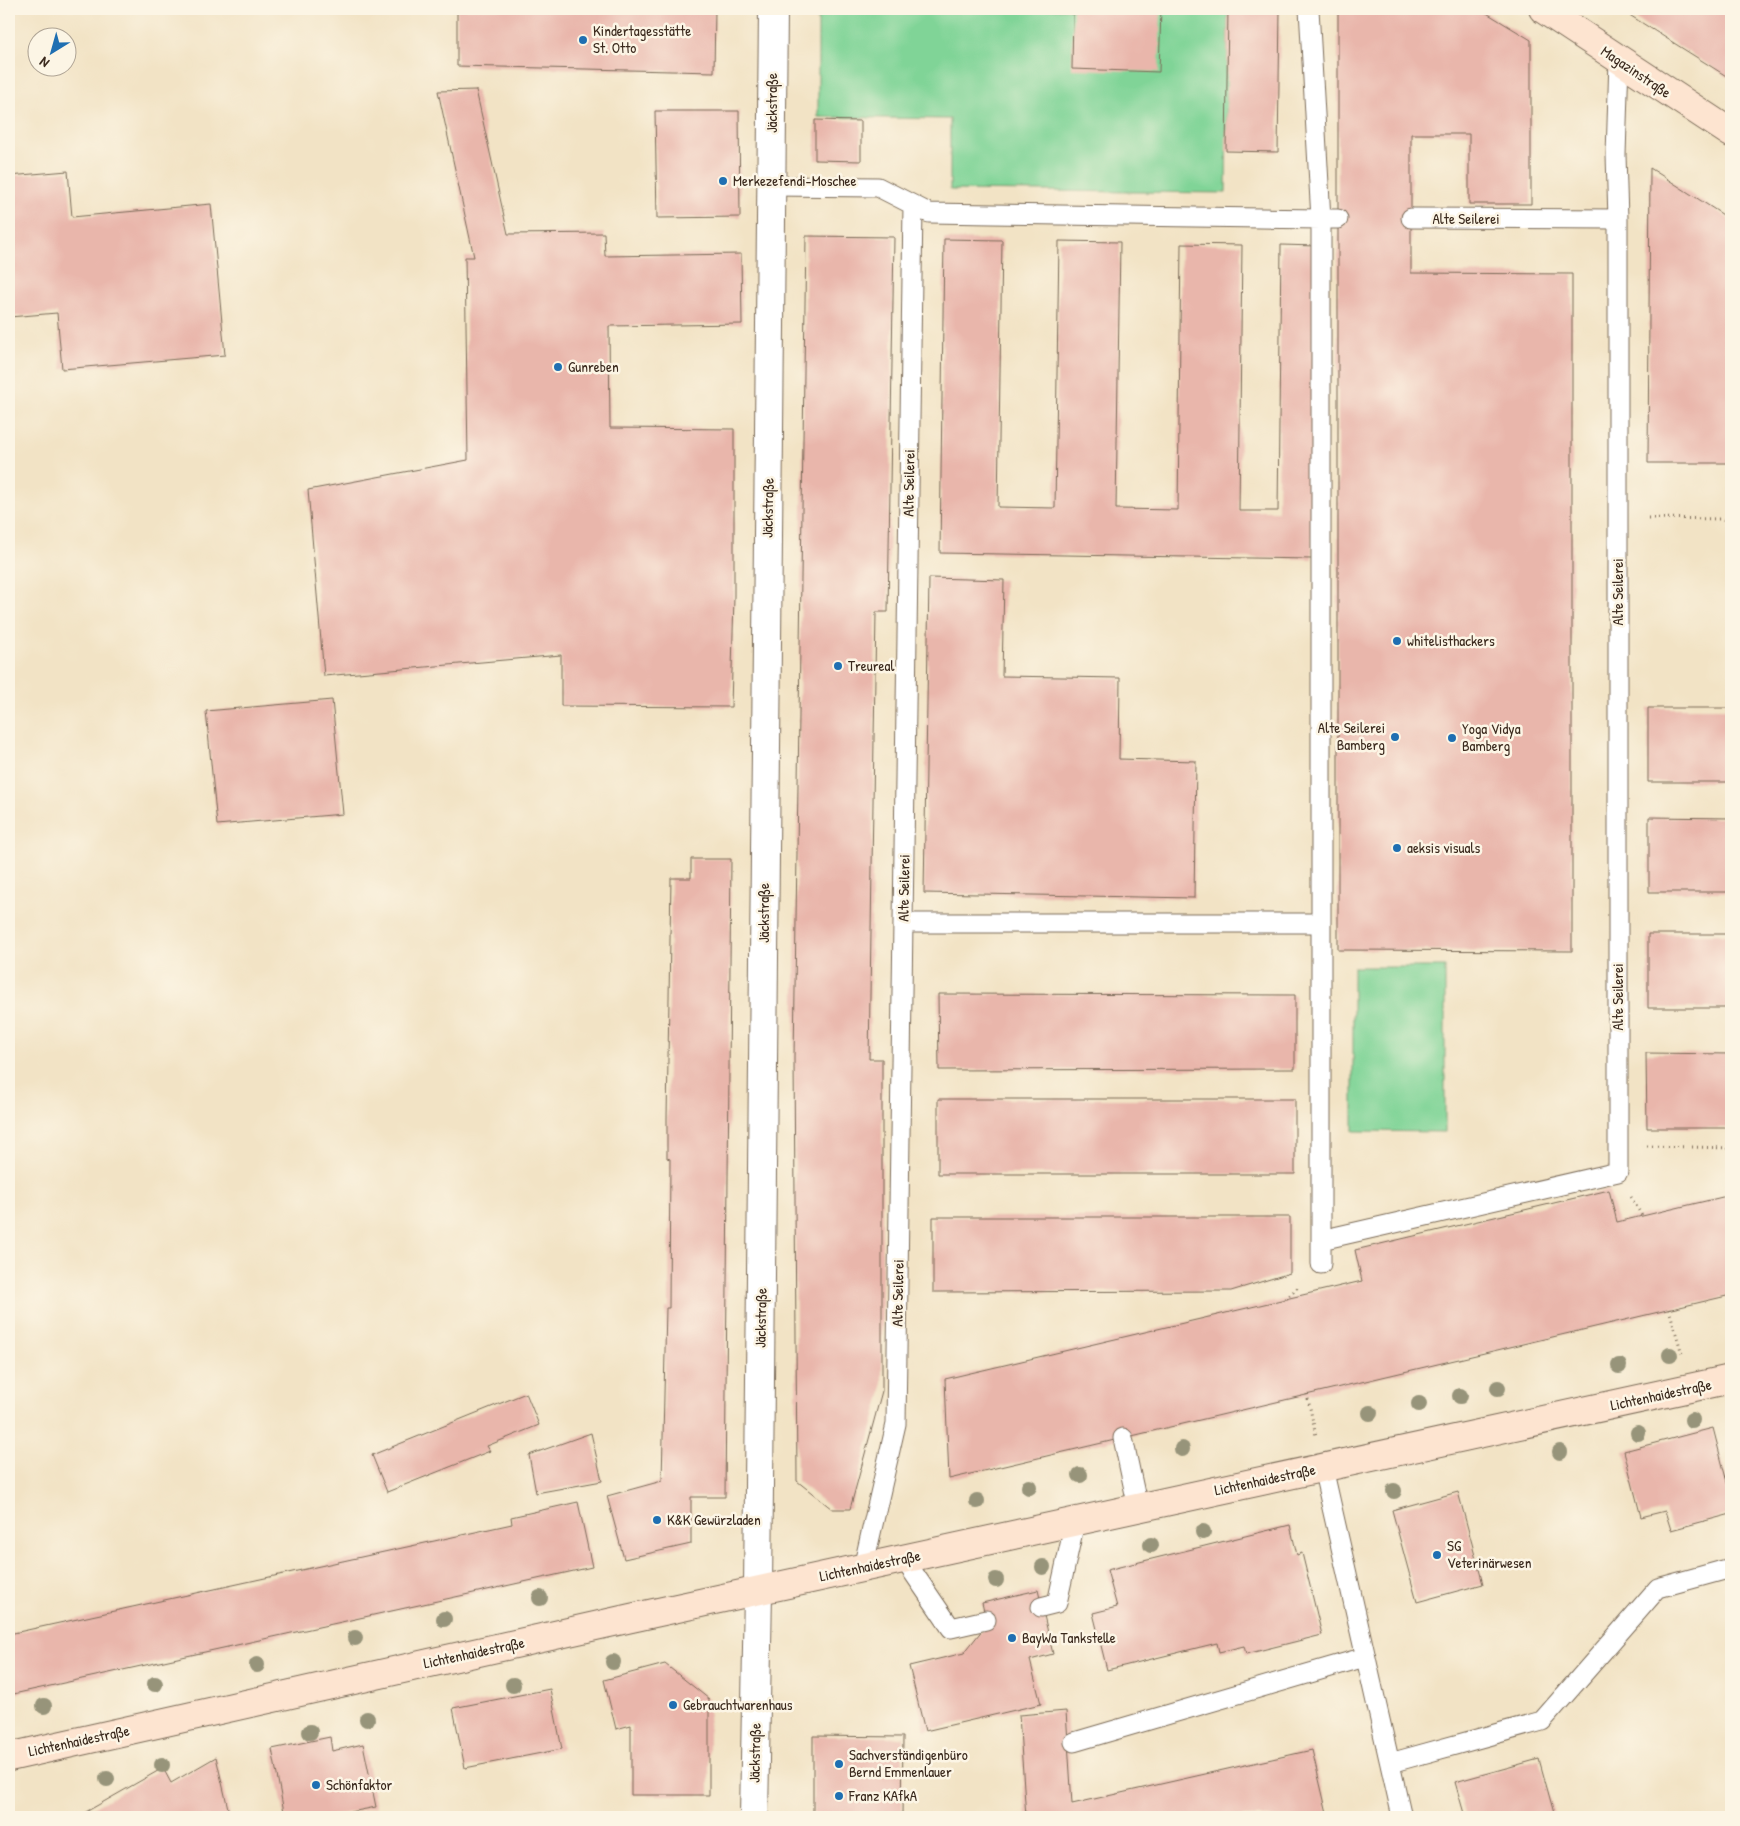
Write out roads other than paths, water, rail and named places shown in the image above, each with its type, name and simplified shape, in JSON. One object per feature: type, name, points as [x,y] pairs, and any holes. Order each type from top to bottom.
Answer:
[{"type":"street","name":"Jäckstraße","points":[[754,1817],[758,1591],[773,9]]},
{"type":"street","name":"Magazinstraße","points":[[1543,9],[1731,133]]},
{"type":"street","name":"Lichtenhaidestraße","points":[[9,1757],[758,1591],[1731,1379]]},
{"type":"lane","points":[[1309,9],[1330,219],[1321,923],[1321,1264]]},
{"type":"lane","points":[[1618,219],[1616,155],[1619,60]]},
{"type":"lane","points":[[772,186],[878,187],[929,213],[1330,219]]},
{"type":"lane","name":"Alte Seilerei","points":[[863,1568],[896,1424],[913,205]]},
{"type":"lane","name":"Alte Seilerei","points":[[1321,1240],[1618,1172],[1618,219],[1411,218]]},
{"type":"lane","points":[[904,923],[1321,923]]},
{"type":"lane","points":[[1122,1438],[1138,1508]]},
{"type":"lane","points":[[1323,1468],[1402,1817]]},
{"type":"lane","points":[[1041,1607],[1057,1603],[1075,1522]]},
{"type":"lane","points":[[904,1559],[951,1628],[986,1620]]},
{"type":"lane","points":[[1390,1763],[1542,1721],[1658,1588],[1731,1568]]},
{"type":"lane","points":[[1074,1742],[1365,1657]]},
{"type":"place","name":"Kindertagesstätte St. Otto","points":[[583,40]]},
{"type":"place","name":"Merkezefendi-Moschee","points":[[723,181]]},
{"type":"place","name":"Gunreben","points":[[558,367]]},
{"type":"place","name":"whitelisthackers","points":[[1397,641]]},
{"type":"place","name":"Treureal","points":[[838,666]]},
{"type":"place","name":"Alte Seilerei Bamberg","points":[[1395,737]]},
{"type":"place","name":"Yoga Vidya Bamberg","points":[[1452,738]]},
{"type":"place","name":"aeksis visuals","points":[[1397,848]]},
{"type":"place","name":"K&K Gewürzladen","points":[[657,1520]]},
{"type":"place","name":"SG Veterinärwesen","points":[[1437,1555]]},
{"type":"place","name":"BayWa Tankstelle","points":[[1012,1638]]},
{"type":"place","name":"Gebrauchtwarenhaus","points":[[673,1705]]},
{"type":"place","name":"Sachverständigenbüro Bernd Emmenlauer","points":[[839,1764]]},
{"type":"place","name":"Schönfaktor","points":[[316,1785]]},
{"type":"place","name":"Franz KAfkA","points":[[839,1796]]}]
